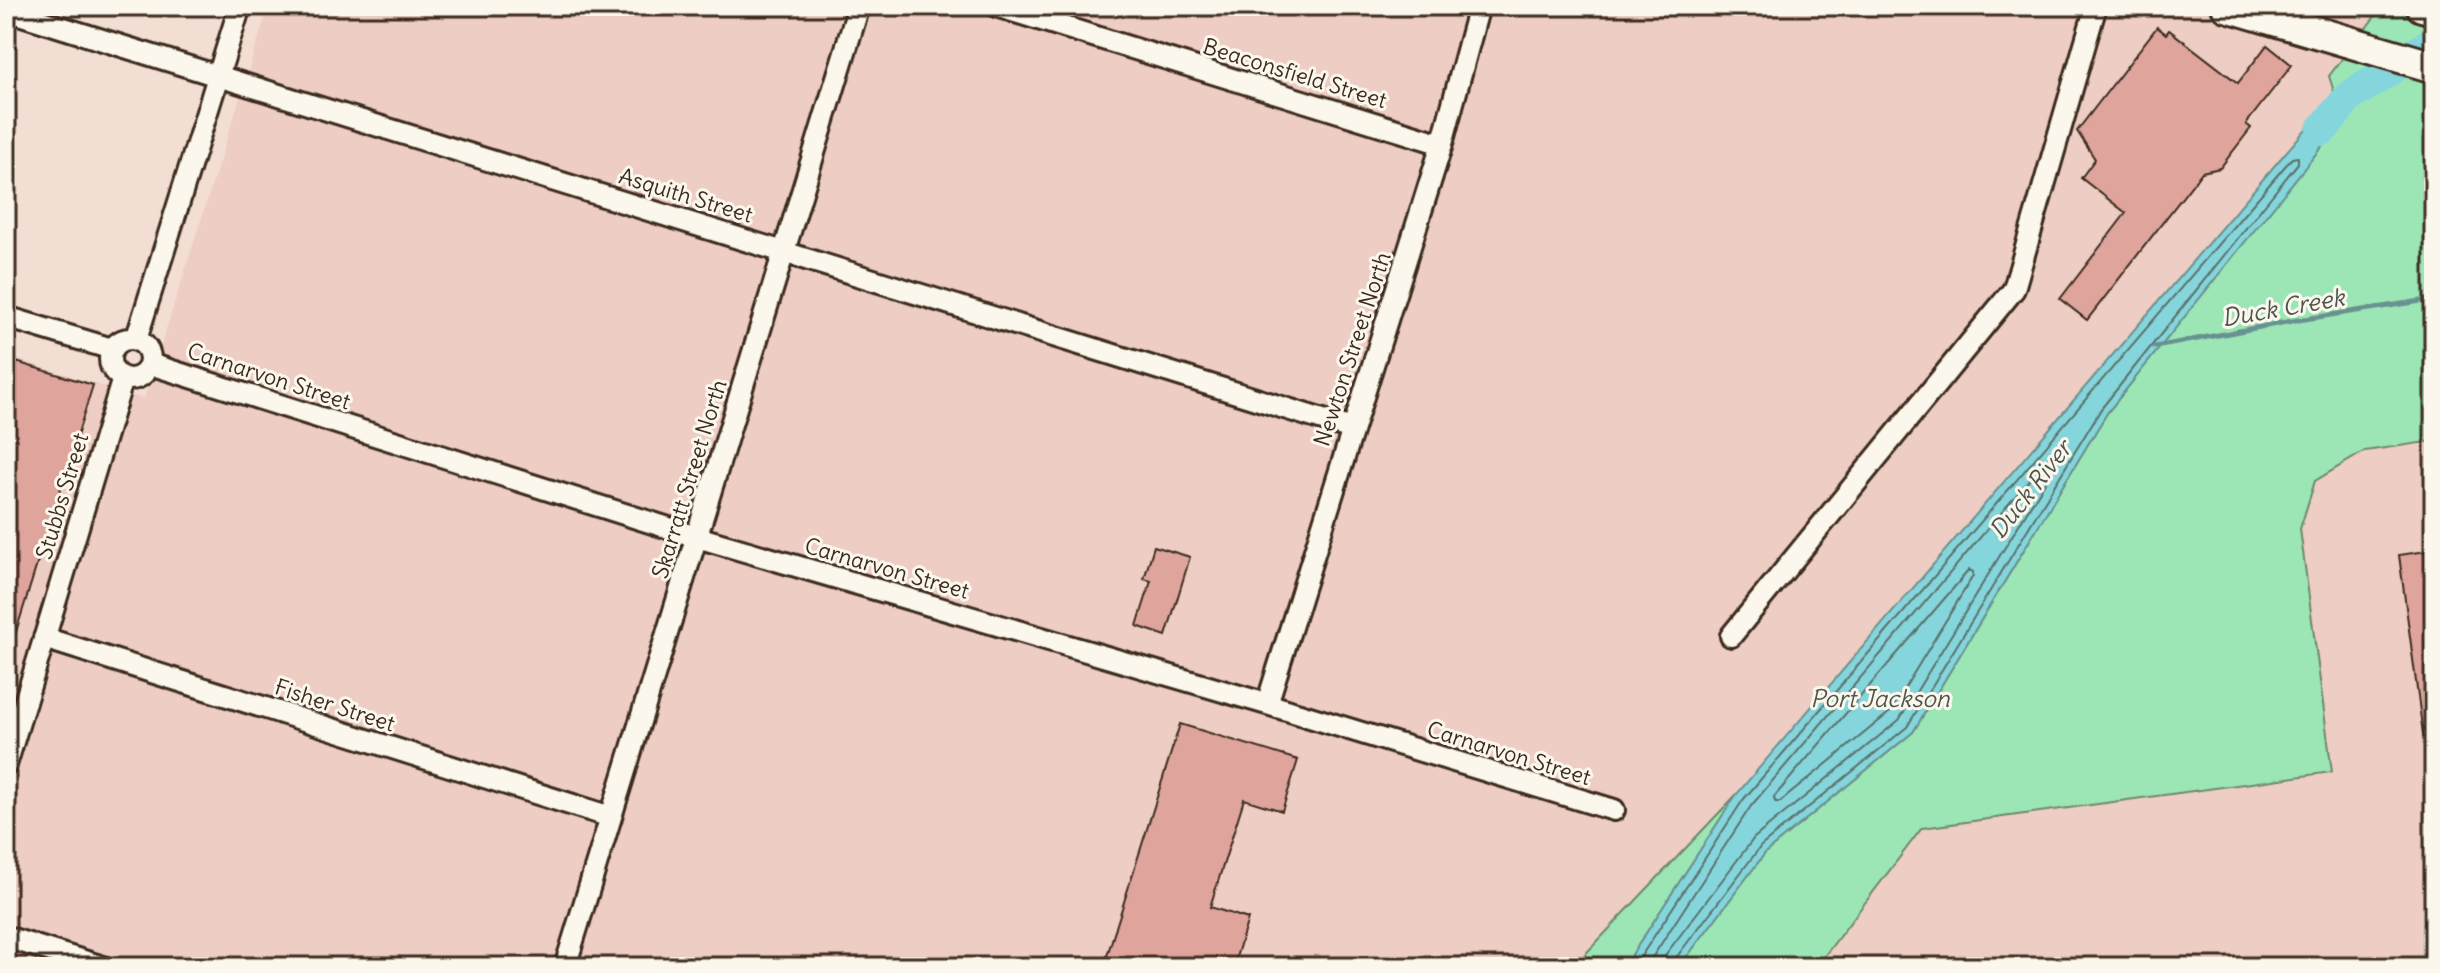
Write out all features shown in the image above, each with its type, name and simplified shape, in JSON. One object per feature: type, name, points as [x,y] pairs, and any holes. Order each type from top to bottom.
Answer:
[{"type":"highway","points":[[2227,6],[2434,67]]},
{"type":"highway","points":[[2422,6],[2434,9]]},
{"type":"street","points":[[136,340],[240,6]]},
{"type":"street","name":"Skarratt Street North","points":[[565,967],[859,6]]},
{"type":"street","name":"Beaconsfield Street","points":[[996,6],[1442,144]]},
{"type":"street","name":"Newton Street North","points":[[1267,704],[1442,144],[1479,6]]},
{"type":"street","points":[[1731,636],[2014,289],[2096,6]]},
{"type":"street","name":"Asquith Street","points":[[6,10],[1352,429]]},
{"type":"street","points":[[6,317],[112,349]]},
{"type":"street","points":[[122,340],[136,340],[146,346],[150,364],[142,375],[123,378],[117,375],[110,363],[112,349],[122,340]]},
{"type":"street","name":"Carnarvon Street","points":[[150,364],[697,537],[1267,704],[1614,810]]},
{"type":"street","name":"Stubbs Street","points":[[6,765],[123,378]]},
{"type":"street","name":"Fisher Street","points":[[44,638],[611,817]]},
{"type":"street","points":[[6,937],[103,967]]},
{"type":"shaded area","points":[[269,6],[2383,6],[2330,76],[2335,95],[1736,795],[1573,967],[6,967],[6,356],[144,399]]},
{"type":"shaded area","points":[[2434,441],[2434,967],[1816,967],[1922,828],[2332,771],[2300,529],[2315,481],[2365,451]]},
{"type":"green space","points":[[2383,6],[2434,6],[2434,441],[2365,451],[2315,481],[2300,529],[2332,772],[1922,828],[1816,967],[1679,967],[1766,852],[1913,732],[2107,413],[2360,98],[2335,95],[2329,76]]},
{"type":"green space","points":[[1736,795],[1624,967],[1573,967]]},
{"type":"water","name":"Port Jackson","points":[[2335,95],[2361,98],[2107,413],[1913,732],[1766,852],[1679,967],[1624,967],[1736,795]]},
{"type":"building","points":[[2157,27],[2166,34],[2169,30],[2238,83],[2267,45],[2292,65],[2246,124],[2251,128],[2220,168],[2202,172],[2087,320],[2060,299],[2126,213],[2081,178],[2095,159],[2077,131]]},
{"type":"building","points":[[6,359],[93,385],[9,654],[6,653]]},
{"type":"building","points":[[1154,546],[1190,557],[1166,636],[1137,626],[1151,581],[1144,579]]},
{"type":"building","points":[[2434,550],[2434,748],[2425,749],[2399,555]]},
{"type":"building","points":[[1180,724],[1298,760],[1282,811],[1244,799],[1210,907],[1248,919],[1233,967],[1130,967],[1106,959]]},
{"type":"waterway","name":"Duck River","points":[[2322,130],[2349,97],[2434,41]]},
{"type":"waterway","name":"Duck Creek","points":[[2155,347],[2434,299]]}]
